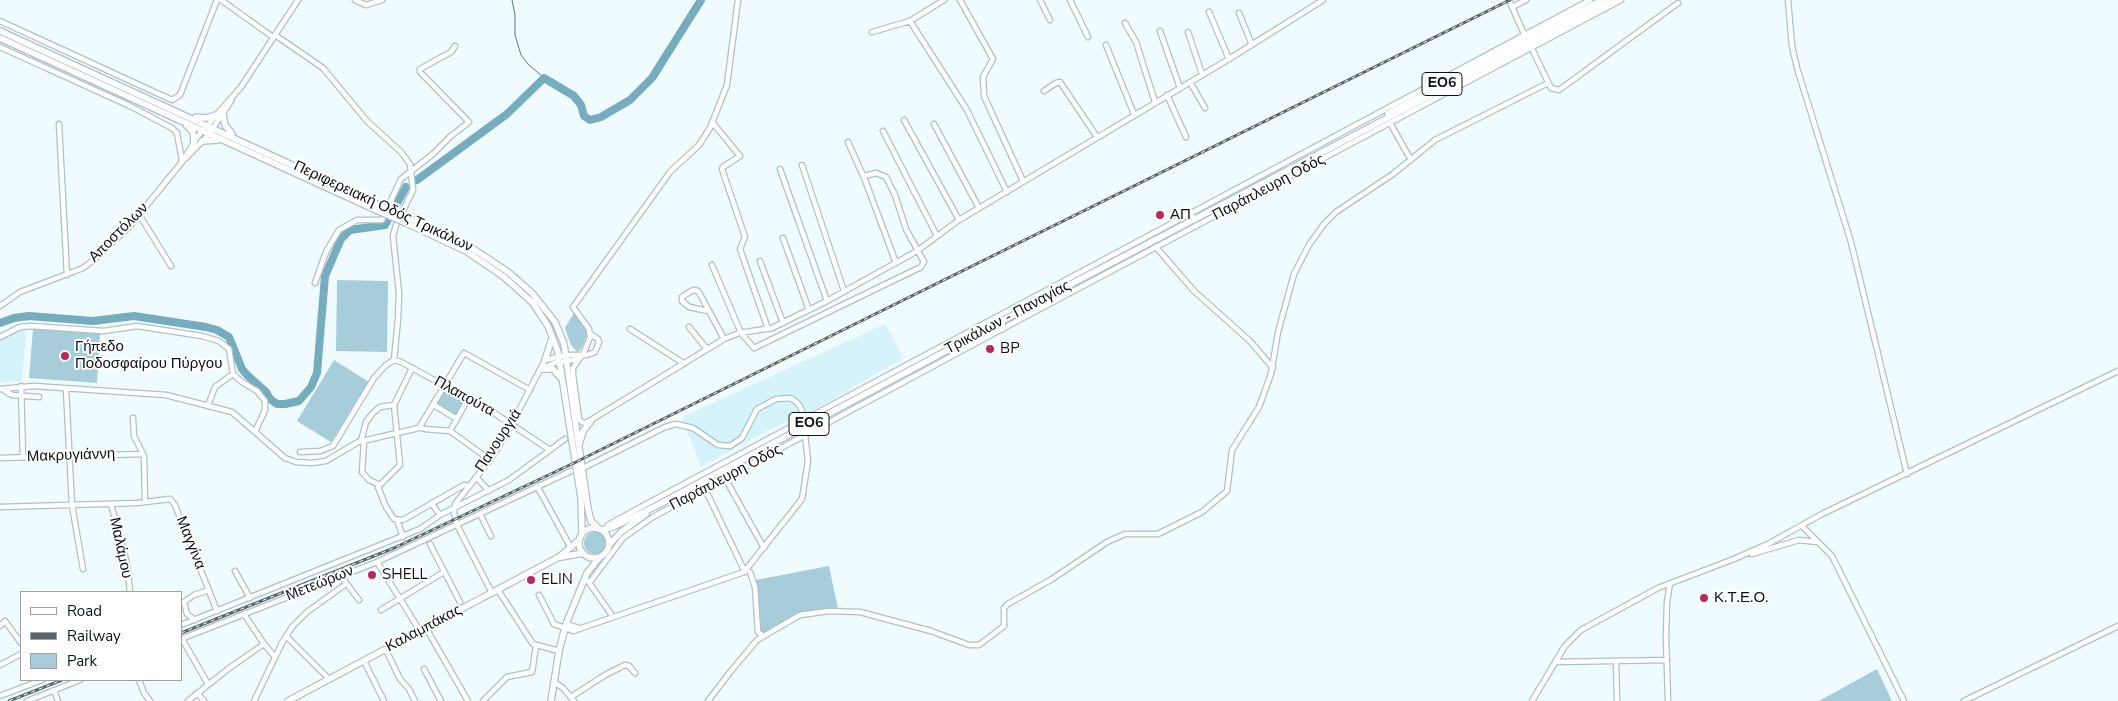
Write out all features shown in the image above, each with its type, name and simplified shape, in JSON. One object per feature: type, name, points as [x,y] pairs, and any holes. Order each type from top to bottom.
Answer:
[{"type":"main road","name":"Τρικάλων - Παναγίας","points":[[1527,41],[1602,0]]},
{"type":"main road","name":"Τρικάλων - Παναγίας","points":[[601,529],[613,528],[656,506],[961,342],[1361,131],[1402,105],[1612,0]]},
{"type":"main road","name":"Περιφερειακή Οδός Τρικάλων","points":[[0,30],[176,110],[407,221],[466,251],[504,277],[532,304],[543,318],[552,336],[559,359],[581,498],[582,534]]},
{"type":"main road","name":"Περιφερειακή Οδός Τρικάλων","points":[[0,38],[232,146],[378,207]]},
{"type":"main road","points":[[176,110],[198,118],[216,115]]},
{"type":"main road","points":[[223,115],[225,127],[237,139]]},
{"type":"main road","points":[[172,117],[192,130],[194,142]]},
{"type":"main road","points":[[202,141],[218,140],[232,146]]},
{"type":"main road","points":[[1186,214],[1195,219]]},
{"type":"main road","name":"Περιφερειακή Οδός Τρικάλων","points":[[407,221],[469,246],[520,282],[536,297],[552,318],[559,330],[567,355],[578,449],[589,516],[591,521],[601,529]]},
{"type":"main road","points":[[1153,241],[1154,232]]},
{"type":"main road","points":[[1002,321],[1002,329]]},
{"type":"main road","points":[[545,360],[552,336]]},
{"type":"main road","points":[[961,342],[970,346]]},
{"type":"main road","points":[[540,370],[553,368],[561,378]]},
{"type":"main road","points":[[578,449],[582,435],[591,421]]},
{"type":"main road","name":"Τρικάλων - Παναγίας","points":[[609,545],[656,506]]},
{"type":"main road","name":"ΕΟ6","points":[[582,534],[589,528],[601,529]]},
{"type":"main road","points":[[601,529],[608,536],[609,545]]},
{"type":"main road","points":[[580,540],[582,534]]},
{"type":"main road","name":"ΕΟ6","points":[[551,701],[565,626],[587,581],[588,560],[580,540]]},
{"type":"main road","name":"Καλαμπάκας","points":[[288,701],[559,557],[580,540]]},
{"type":"main road","name":"ΕΟ6","points":[[587,573],[606,552],[609,545]]},
{"type":"main road","points":[[585,554],[592,558],[600,557]]},
{"type":"main road","name":"Καλαμπάκας","points":[[559,557],[585,554]]},
{"type":"street","points":[[0,22],[172,100],[180,95],[217,0]]},
{"type":"street","points":[[222,0],[323,68],[365,118],[408,160],[412,170],[413,190],[394,230],[399,314],[394,360],[386,365],[374,378],[332,446],[320,451],[300,452]]},
{"type":"street","points":[[182,162],[202,131],[223,115],[298,0]]},
{"type":"street","points":[[355,0],[366,5],[382,0]]},
{"type":"street","points":[[738,0],[727,85],[712,122],[699,145],[670,172],[573,307],[587,324],[590,334],[573,371],[579,418],[583,423],[591,421],[682,363],[724,339],[741,333],[768,329],[783,323],[917,251],[959,220],[1229,59],[1323,0]]},
{"type":"street","points":[[872,32],[910,21],[944,0]]},
{"type":"street","points":[[960,0],[993,59],[983,77],[984,96],[1023,181]]},
{"type":"street","points":[[1040,0],[1050,20]]},
{"type":"street","points":[[1070,0],[1088,37]]},
{"type":"street","points":[[1510,0],[1527,41],[1548,83],[1554,90],[1564,87],[1678,3]]},
{"type":"street","points":[[1512,7],[1526,0]]},
{"type":"street","name":"Παράπλευρη Οδός","points":[[587,581],[630,529],[1390,123],[1527,41],[1590,0]]},
{"type":"street","name":"Παράπλευρη Οδός","points":[[601,529],[1186,214],[1527,41],[1621,0]]},
{"type":"street","points":[[1788,0],[1792,46],[1797,68],[1851,242],[1907,474]]},
{"type":"street","points":[[1209,12],[1229,59]]},
{"type":"street","points":[[1239,13],[1252,45]]},
{"type":"street","points":[[910,21],[970,115],[1007,192]]},
{"type":"street","points":[[1126,22],[1136,42],[1155,102]]},
{"type":"street","points":[[1160,31],[1180,88]]},
{"type":"street","points":[[1188,32],[1202,74]]},
{"type":"street","points":[[1106,45],[1134,114]]},
{"type":"street","points":[[315,283],[326,252],[336,234],[357,220],[382,220],[400,180],[469,122],[420,72],[420,69],[451,52],[455,46]]},
{"type":"street","points":[[0,47],[128,105],[172,128],[177,133],[182,162]]},
{"type":"street","points":[[1044,92],[1060,82],[1097,137]]},
{"type":"street","points":[[1190,82],[1205,108]]},
{"type":"street","points":[[708,701],[726,676],[757,640],[804,614],[846,611],[882,617],[942,634],[972,646],[981,645],[1004,626],[1004,608],[1008,604],[1052,579],[1107,542],[1125,534],[1152,535],[1161,533],[1196,516],[1223,496],[1228,487],[1229,459],[1232,450],[1261,404],[1273,368],[1278,332],[1294,274],[1309,245],[1330,217],[1411,160],[1431,143],[1452,130],[1548,83]]},
{"type":"street","points":[[1167,95],[1186,137]]},
{"type":"street","points":[[182,162],[209,134],[210,126],[216,115],[234,96]]},
{"type":"street","points":[[904,120],[959,220]]},
{"type":"street","points":[[712,122],[740,156],[723,167],[722,170],[744,237],[740,249],[768,329]]},
{"type":"street","points":[[1390,123],[1411,160]]},
{"type":"street","points":[[59,124],[67,275]]},
{"type":"street","points":[[934,124],[979,208]]},
{"type":"street","points":[[883,131],[937,236]]},
{"type":"street","points":[[848,142],[864,176],[896,263]]},
{"type":"street","name":"Αποστόλων","points":[[0,306],[20,292],[67,275],[95,259],[140,216],[182,162]]},
{"type":"street","points":[[802,164],[847,304]]},
{"type":"street","points":[[780,169],[827,301]]},
{"type":"street","points":[[712,265],[741,333],[756,348],[923,266],[924,262],[906,230],[895,195],[886,178],[876,173],[864,176]]},
{"type":"street","points":[[140,216],[171,266]]},
{"type":"street","points":[[782,238],[809,310]]},
{"type":"street","points":[[1156,248],[1194,290],[1250,341],[1273,368]]},
{"type":"street","points":[[760,260],[783,323]]},
{"type":"street","points":[[708,310],[690,307],[682,301],[682,297],[690,290],[696,290],[701,296],[724,339]]},
{"type":"street","points":[[0,337],[20,327],[31,326],[104,330],[138,326],[202,336],[224,343],[229,349],[233,374],[260,394],[265,401],[265,410],[255,432]]},
{"type":"street","points":[[689,326],[707,348]]},
{"type":"street","points":[[630,329],[682,363]]},
{"type":"street","points":[[540,370],[567,355],[581,357],[595,352],[599,346],[598,339],[590,334]]},
{"type":"street","points":[[420,427],[464,353],[530,390]]},
{"type":"street","points":[[567,355],[581,357]]},
{"type":"street","points":[[545,360],[559,359]]},
{"type":"street","name":"Πλαπούτα","points":[[394,360],[468,399],[513,425],[550,450]]},
{"type":"street","name":"Πανουργιά","points":[[454,508],[490,460],[513,425],[545,360]]},
{"type":"street","points":[[412,368],[394,405],[400,465],[380,485],[378,491],[392,518],[397,520],[410,518],[464,485],[469,486]]},
{"type":"street","points":[[1532,701],[1565,646],[1577,633],[1658,588],[1748,553],[2118,371]]},
{"type":"street","points":[[208,406],[215,386],[233,374]]},
{"type":"street","points":[[21,386],[23,457]]},
{"type":"street","points":[[1,389],[21,386],[154,393],[208,406],[232,412],[285,458],[303,463],[326,461],[363,441],[420,427],[450,431],[490,460]]},
{"type":"street","points":[[1,389],[8,394],[40,397]]},
{"type":"street","points":[[66,389],[72,505],[83,569]]},
{"type":"street","points":[[582,469],[676,424],[693,428],[718,444],[730,446],[742,438],[756,409],[776,399],[790,398],[795,401],[800,406],[805,419]]},
{"type":"street","points":[[450,431],[468,399]]},
{"type":"street","points":[[434,404],[457,419]]},
{"type":"street","points":[[380,485],[369,480],[362,472],[366,422],[380,407],[394,405]]},
{"type":"street","name":"Μακρυγιάννη","points":[[133,418],[134,436],[143,454],[144,502]]},
{"type":"street","points":[[539,595],[553,623],[579,628],[748,572],[803,496],[808,458],[805,435]]},
{"type":"street","points":[[182,625],[403,537],[426,526],[440,514],[514,478],[565,439]]},
{"type":"street","name":"Μακρυγιάννη","points":[[0,458],[143,454]]},
{"type":"street","name":"Μετεώρων","points":[[182,639],[377,562],[571,471]]},
{"type":"street","points":[[476,477],[489,491]]},
{"type":"street","points":[[725,478],[764,548]]},
{"type":"street","points":[[537,486],[571,548]]},
{"type":"street","points":[[705,489],[755,583],[757,640]]},
{"type":"street","name":"Μαγγίνα","points":[[144,502],[165,499],[173,502],[218,611]]},
{"type":"street","points":[[0,507],[144,502]]},
{"type":"street","name":"Μαλάμου","points":[[111,504],[126,564],[130,591]]},
{"type":"street","points":[[432,504],[440,514]]},
{"type":"street","points":[[454,508],[457,525],[495,592],[530,641],[536,646],[559,651]]},
{"type":"street","points":[[480,514],[491,536]]},
{"type":"street","points":[[397,520],[403,537]]},
{"type":"street","points":[[1802,526],[1828,551],[1839,569],[1904,701]]},
{"type":"street","points":[[1748,553],[1765,551],[1799,540],[1819,543]]},
{"type":"street","points":[[430,544],[460,602]]},
{"type":"street","points":[[377,562],[385,577],[423,630],[468,701]]},
{"type":"street","points":[[235,571],[250,598]]},
{"type":"street","points":[[381,610],[444,572]]},
{"type":"street","points":[[341,576],[359,600]]},
{"type":"street","points":[[587,581],[613,617]]},
{"type":"street","points":[[1668,701],[1667,602],[1670,583]]},
{"type":"street","points":[[254,701],[286,636],[302,616],[346,584]]},
{"type":"street","points":[[1658,588],[1664,594],[1667,602]]},
{"type":"street","points":[[195,620],[187,614],[184,602],[194,595],[209,590]]},
{"type":"street","points":[[244,614],[275,657]]},
{"type":"street","points":[[0,626],[5,621],[20,642]]},
{"type":"street","points":[[1964,701],[2118,626]]},
{"type":"street","points":[[758,632],[763,636]]},
{"type":"street","points":[[286,636],[329,679]]},
{"type":"street","points":[[182,639],[208,684]]},
{"type":"street","points":[[188,701],[208,684],[264,644]]},
{"type":"street","points":[[483,701],[507,677],[532,672],[536,646]]},
{"type":"street","points":[[386,650],[400,679],[409,689],[415,701]]},
{"type":"street","points":[[0,665],[20,655]]},
{"type":"street","points":[[1555,662],[1667,660]]},
{"type":"street","points":[[364,661],[384,701]]},
{"type":"street","points":[[1616,662],[1617,701]]},
{"type":"street","points":[[554,682],[563,688],[572,699],[601,678],[625,665],[630,666],[635,673]]},
{"type":"street","points":[[424,669],[441,701]]},
{"type":"street","points":[[0,696],[39,681]]},
{"type":"street","points":[[27,701],[77,681]]},
{"type":"street","points":[[139,681],[144,693],[150,701]]},
{"type":"street","points":[[54,690],[58,701]]},
{"type":"street","points":[[197,693],[204,701]]},
{"type":"shaded area","points":[[885,324],[904,358],[815,409],[763,433],[701,467],[682,417]]},
{"type":"shaded area","points":[[26,329],[22,381],[0,383],[0,340],[12,333]]},
{"type":"green space","points":[[337,280],[388,281],[387,352],[336,351]]},
{"type":"green space","points":[[575,311],[585,322],[588,333],[581,349],[577,352],[571,345],[565,328]]},
{"type":"green space","name":"Γήπεδο Ποδοσφαίρου Πύργου","points":[[33,329],[100,334],[97,383],[29,378]]},
{"type":"green space","points":[[334,360],[369,382],[331,442],[297,421]]},
{"type":"green space","points":[[443,391],[464,402],[456,416],[436,403]]},
{"type":"green space","points":[[595,532],[605,539],[606,543],[599,553],[595,554],[585,547],[584,543],[591,533]]},
{"type":"green space","points":[[829,566],[838,609],[804,611],[767,632],[760,630],[756,580]]},
{"type":"green space","points":[[1877,669],[1892,701],[1819,701]]},
{"type":"waterway","points":[[512,0],[515,15],[515,35],[521,55],[544,78]]},
{"type":"waterway","points":[[417,180],[507,114],[544,78],[574,96],[581,105],[584,116],[590,120],[601,117],[630,100],[652,78],[701,0]]},
{"type":"waterway","points":[[0,323],[14,318],[29,316],[93,321],[134,316],[206,327],[217,330],[229,337],[242,369],[266,392],[270,399],[277,404],[299,401],[311,387],[317,373],[325,276],[341,239],[350,230],[385,225],[406,187]]},
{"type":"railway","points":[[182,633],[394,548],[574,463],[1510,0]]},
{"type":"railway","points":[[9,701],[59,681]]},
{"type":"place","name":"ΑΠ","points":[[1160,215]]},
{"type":"place","name":"BP","points":[[990,349]]},
{"type":"place","name":"Γήπεδο Ποδοσφαίρου Πύργου","points":[[65,356]]},
{"type":"place","name":"SHELL","points":[[372,575]]},
{"type":"place","name":"ELIN","points":[[531,580]]},
{"type":"place","name":"Κ.Τ.Ε.Ο.","points":[[1704,598]]}]
